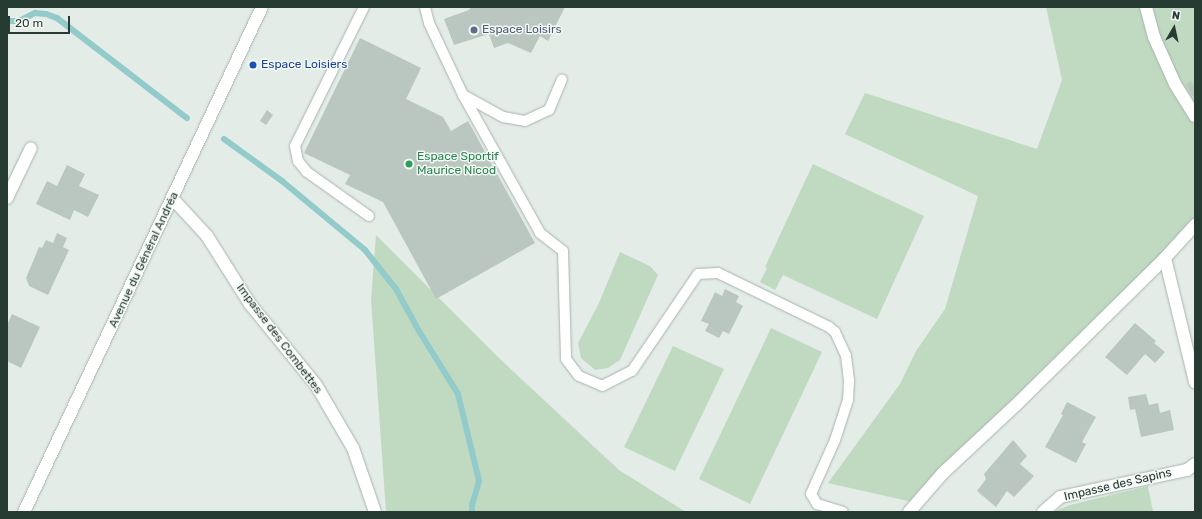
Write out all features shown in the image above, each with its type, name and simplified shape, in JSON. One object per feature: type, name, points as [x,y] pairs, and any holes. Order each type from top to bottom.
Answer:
[{"type":"street","name":"Avenue du Général Andréa","points":[[24,512],[173,199],[202,131],[262,7]]},
{"type":"street","points":[[1146,7],[1154,37],[1172,77],[1195,116]]},
{"type":"street","points":[[7,198],[31,148]]},
{"type":"street","name":"Impasse des Combettes","points":[[173,199],[207,236],[250,304],[316,385],[353,448],[375,512]]},
{"type":"street","points":[[909,512],[943,473],[1017,404],[1165,258],[1195,225]]},
{"type":"street","points":[[1165,258],[1195,382]]},
{"type":"street","name":"Impasse des Sapins","points":[[1043,512],[1060,497],[1187,470],[1195,464]]},
{"type":"lane","points":[[364,7],[295,146],[298,161],[307,172],[369,216]]},
{"type":"lane","points":[[426,7],[429,23],[463,95],[540,233],[564,251],[566,359],[579,376],[602,386],[632,371],[698,274],[718,273],[829,327],[835,332],[846,356],[849,381],[848,400],[835,440],[811,494],[817,504],[843,512]]},
{"type":"lane","points":[[463,95],[503,117],[525,121],[549,110],[562,80]]},
{"type":"green space","points":[[1046,7],[1195,7],[1195,223],[912,502],[828,483],[900,384],[916,351],[945,309],[978,196],[845,134],[865,93],[1037,149],[1062,80]]},
{"type":"green space","points":[[813,164],[924,216],[877,319],[783,275],[775,290],[760,282],[767,268],[765,267]]},
{"type":"green space","points":[[376,235],[500,359],[619,470],[686,512],[386,512],[371,300]]},
{"type":"green space","points":[[620,252],[650,266],[658,275],[620,360],[608,368],[595,370],[581,358],[578,343],[599,303]]},
{"type":"green space","points":[[771,328],[822,352],[750,504],[699,479]]},
{"type":"green space","points":[[673,346],[724,369],[675,471],[624,447]]},
{"type":"green space","points":[[1148,486],[1153,512],[1053,512],[1070,505]]},
{"type":"building","name":"Espace Loisirs","points":[[471,7],[565,7],[548,41],[540,36],[531,53],[508,43],[494,48],[489,34],[454,45],[444,19],[469,10]]},
{"type":"building","name":"Espace Sportif Maurice Nicod","points":[[360,38],[421,68],[406,99],[443,117],[451,131],[468,121],[535,243],[436,299],[383,202],[345,184],[350,175],[304,153]]},
{"type":"building","points":[[1191,81],[1195,88],[1195,95],[1192,96],[1186,84]]},
{"type":"building","points":[[267,110],[273,115],[266,125],[260,121]]},
{"type":"building","points":[[67,165],[85,174],[79,186],[99,195],[88,217],[74,210],[70,220],[36,204],[47,181],[57,186]]},
{"type":"building","points":[[57,233],[67,238],[63,247],[69,250],[48,295],[29,286],[26,278],[39,247],[42,248],[46,240],[53,243]]},
{"type":"building","points":[[725,289],[739,296],[736,302],[743,306],[729,334],[723,331],[719,338],[705,331],[709,324],[701,321],[715,292],[722,296]]},
{"type":"building","points":[[12,314],[40,327],[21,368],[7,361],[7,325]]},
{"type":"building","points":[[1135,323],[1156,341],[1154,343],[1165,352],[1155,363],[1145,354],[1127,375],[1105,357]]},
{"type":"building","points":[[1146,394],[1149,405],[1158,403],[1160,413],[1170,410],[1174,430],[1141,437],[1135,409],[1130,410],[1128,397]]},
{"type":"building","points":[[1067,402],[1096,417],[1082,442],[1086,444],[1076,463],[1045,447],[1063,415],[1061,414]]},
{"type":"building","points":[[1013,440],[1027,456],[1020,464],[1034,476],[1014,497],[1007,491],[996,507],[977,491],[986,479],[984,474]]},
{"type":"waterway","points":[[7,21],[19,21],[35,13],[46,14],[57,18],[187,118]]},
{"type":"waterway","points":[[224,139],[282,181],[365,250],[396,289],[419,331],[458,394],[479,481],[472,505],[472,512]]},
{"type":"place","name":"Espace Loisirs","points":[[474,30]]},
{"type":"place","name":"Espace Loisiers","points":[[253,65]]},
{"type":"place","name":"Espace Sportif Maurice Nicod","points":[[409,164]]}]
